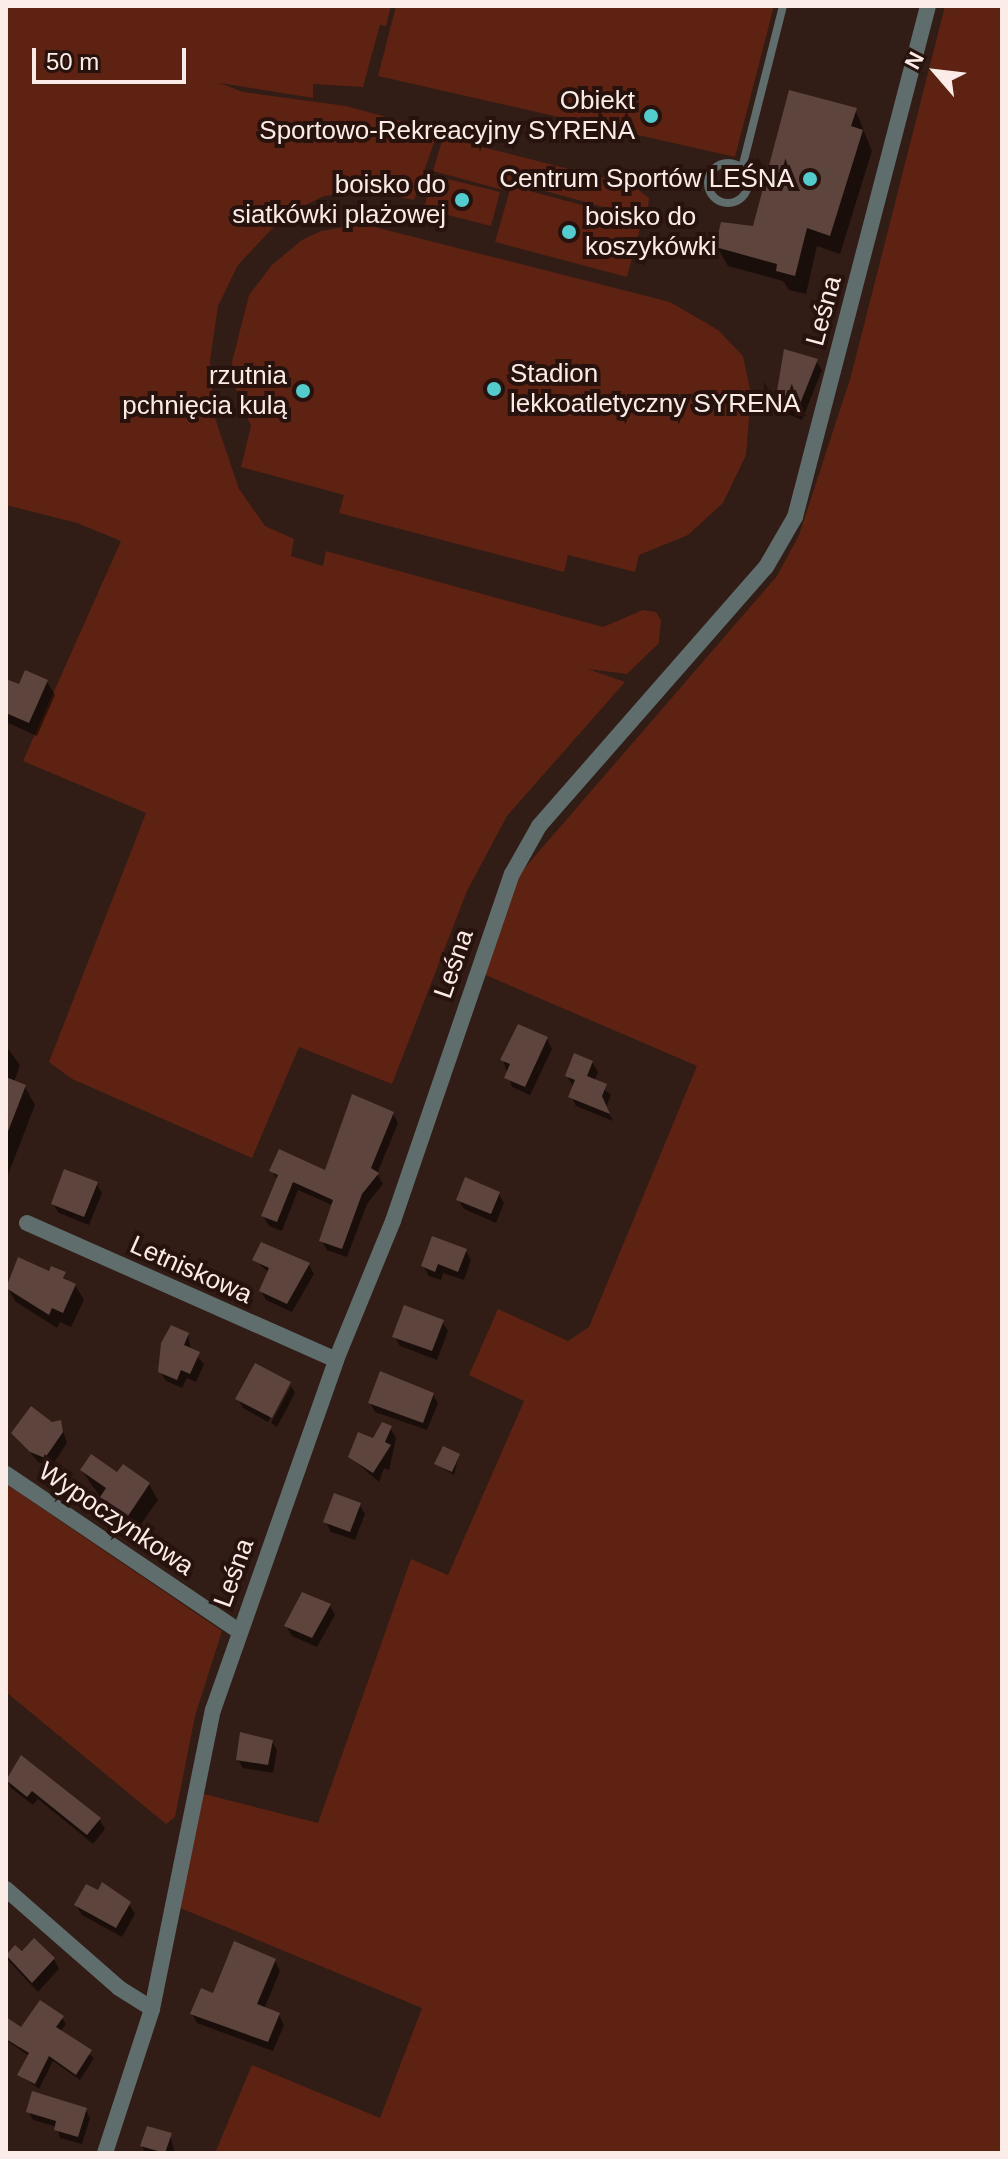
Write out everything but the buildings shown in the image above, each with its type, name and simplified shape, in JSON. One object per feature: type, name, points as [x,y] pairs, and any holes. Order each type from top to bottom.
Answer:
[{"type":"street","name":"Leśna","points":[[105,2153],[152,2009],[213,1710],[336,1360],[393,1221],[512,874],[539,826],[766,567],[795,517],[928,6]]},
{"type":"street","name":"Letniskowa","points":[[27,1223],[336,1360]]},
{"type":"street","name":"Wypoczynkowa","points":[[6,1474],[239,1631]]},
{"type":"street","points":[[6,1889],[119,1988],[152,2009]]},
{"type":"lane","points":[[742,168],[724,162],[712,169],[708,188],[716,199],[729,203],[741,198],[748,186],[742,168],[783,6]]},
{"type":"shaded area","points":[[6,6],[391,6],[386,26],[380,25],[363,87],[313,84],[313,98],[220,83],[243,92],[346,106],[438,131],[414,200],[368,191],[324,196],[285,215],[238,265],[218,306],[210,361],[214,415],[239,489],[265,526],[294,539],[291,556],[323,566],[326,551],[603,627],[643,610],[656,612],[661,620],[659,643],[627,674],[588,669],[625,682],[507,816],[467,891],[392,1084],[299,1047],[252,1158],[72,1079],[49,1062],[146,813],[23,761],[121,541],[77,523],[6,505]]},
{"type":"shaded area","name":"Obiekt Sportowo-Rekreacyjny SYRENA","points":[[396,6],[774,6],[735,157],[378,76]]},
{"type":"shaded area","points":[[945,6],[1002,6],[1002,2153],[215,2153],[252,2065],[380,2118],[422,2008],[173,1905],[196,1792],[318,1823],[411,1559],[448,1575],[524,1401],[469,1375],[498,1309],[568,1341],[589,1327],[697,1066],[481,973],[516,878],[777,576],[799,535],[851,376]]},
{"type":"shaded area","points":[[443,137],[632,185],[649,198],[647,219],[509,181],[507,191],[433,171]]},
{"type":"shaded area","name":"boisko do siatkówki plażowej","points":[[432,175],[500,192],[491,226],[424,209]]},
{"type":"shaded area","name":"boisko do koszykówki","points":[[511,186],[642,221],[627,277],[495,242]]},
{"type":"shaded area","points":[[363,224],[670,302],[718,330],[743,356],[751,394],[746,455],[723,503],[688,535],[639,555],[635,572],[568,555],[564,572],[339,513],[344,495],[241,467],[251,426],[237,395],[232,362],[249,295],[272,265],[302,240],[321,231]]},
{"type":"shaded area","points":[[6,1484],[222,1631],[195,1716],[175,1817],[166,1824],[6,1692]]},
{"type":"place","name":"Obiekt Sportowo-Rekreacyjny SYRENA","points":[[651,116]]},
{"type":"place","name":"Centrum Sportów LEŚNA","points":[[810,179]]},
{"type":"place","name":"boisko do siatkówki plażowej","points":[[462,200]]},
{"type":"place","name":"boisko do koszykówki","points":[[569,232]]},
{"type":"place","name":"Stadion lekkoatletyczny SYRENA","points":[[494,389]]},
{"type":"place","name":"rzutnia pchnięcia kulą","points":[[303,391]]}]
